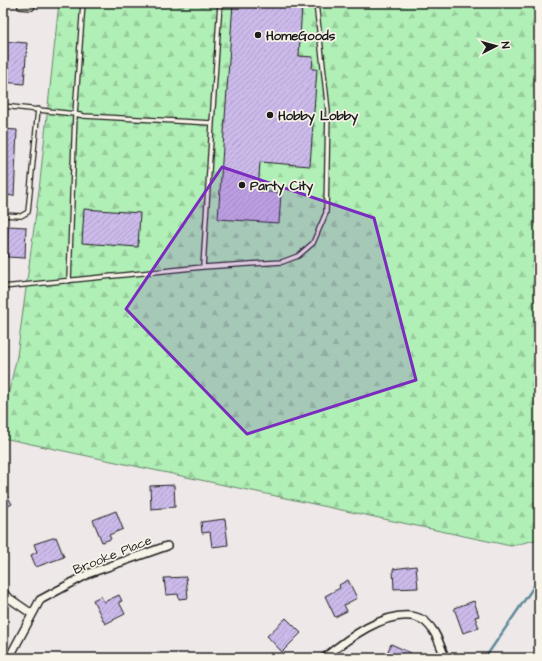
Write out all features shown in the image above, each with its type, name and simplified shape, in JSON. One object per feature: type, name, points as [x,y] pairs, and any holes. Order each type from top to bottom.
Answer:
[{"type":"street","name":"Brooke Place","points":[[9,658],[40,600],[90,573],[166,546]]},
{"type":"street","points":[[3,591],[6,596],[32,614]]},
{"type":"street","points":[[324,658],[341,644],[385,619],[400,616],[417,617],[429,627],[438,638],[445,658]]},
{"type":"lane","points":[[21,3],[20,7],[32,8],[33,3]]},
{"type":"lane","points":[[69,281],[75,114],[83,3]]},
{"type":"lane","points":[[203,267],[220,3]]},
{"type":"lane","points":[[3,287],[203,267],[282,262],[298,256],[313,243],[326,213],[328,111],[316,3]]},
{"type":"lane","points":[[3,106],[38,109],[84,116],[212,124]]},
{"type":"lane","points":[[3,215],[21,216],[28,212],[38,109]]},
{"type":"highlighted area","points":[[222,167],[374,218],[416,380],[247,434],[126,309]]},
{"type":"green space","points":[[59,3],[539,3],[539,539],[511,546],[3,438],[3,418],[17,356],[39,190]]},
{"type":"building","points":[[233,3],[302,3],[299,56],[313,57],[312,69],[317,69],[310,166],[260,162],[258,191],[281,193],[279,223],[218,219]]},
{"type":"building","points":[[3,41],[27,43],[24,84],[3,82]]},
{"type":"building","points":[[3,129],[17,130],[14,196],[3,195]]},
{"type":"building","points":[[84,209],[140,213],[138,247],[82,243]]},
{"type":"building","points":[[8,226],[26,227],[25,258],[7,257]]},
{"type":"building","points":[[174,485],[175,507],[151,509],[150,486]]},
{"type":"building","points":[[3,489],[12,504],[3,509]]},
{"type":"building","points":[[116,511],[123,529],[109,535],[111,539],[102,542],[93,520]]},
{"type":"building","points":[[225,519],[228,545],[212,547],[210,532],[202,533],[201,522]]},
{"type":"building","points":[[56,537],[64,557],[36,567],[31,555],[37,552],[34,544]]},
{"type":"building","points":[[416,566],[418,588],[394,589],[393,569]]},
{"type":"building","points":[[186,577],[188,598],[179,599],[178,594],[166,595],[164,578]]},
{"type":"building","points":[[348,580],[357,598],[344,605],[347,611],[335,617],[325,596],[340,588],[339,585]]},
{"type":"building","points":[[119,595],[122,601],[119,602],[125,614],[105,624],[93,600],[101,596],[104,602]]},
{"type":"building","points":[[474,601],[479,616],[475,617],[479,628],[463,633],[454,608]]},
{"type":"building","points":[[286,618],[301,633],[282,652],[267,636]]},
{"type":"building","points":[[391,644],[411,653],[409,658],[385,658]]},
{"type":"waterway","points":[[485,658],[539,579]]},
{"type":"place","name":"HomeGoods","points":[[258,35]]},
{"type":"place","name":"Hobby Lobby","points":[[270,115]]},
{"type":"place","name":"Party City","points":[[242,185]]}]
